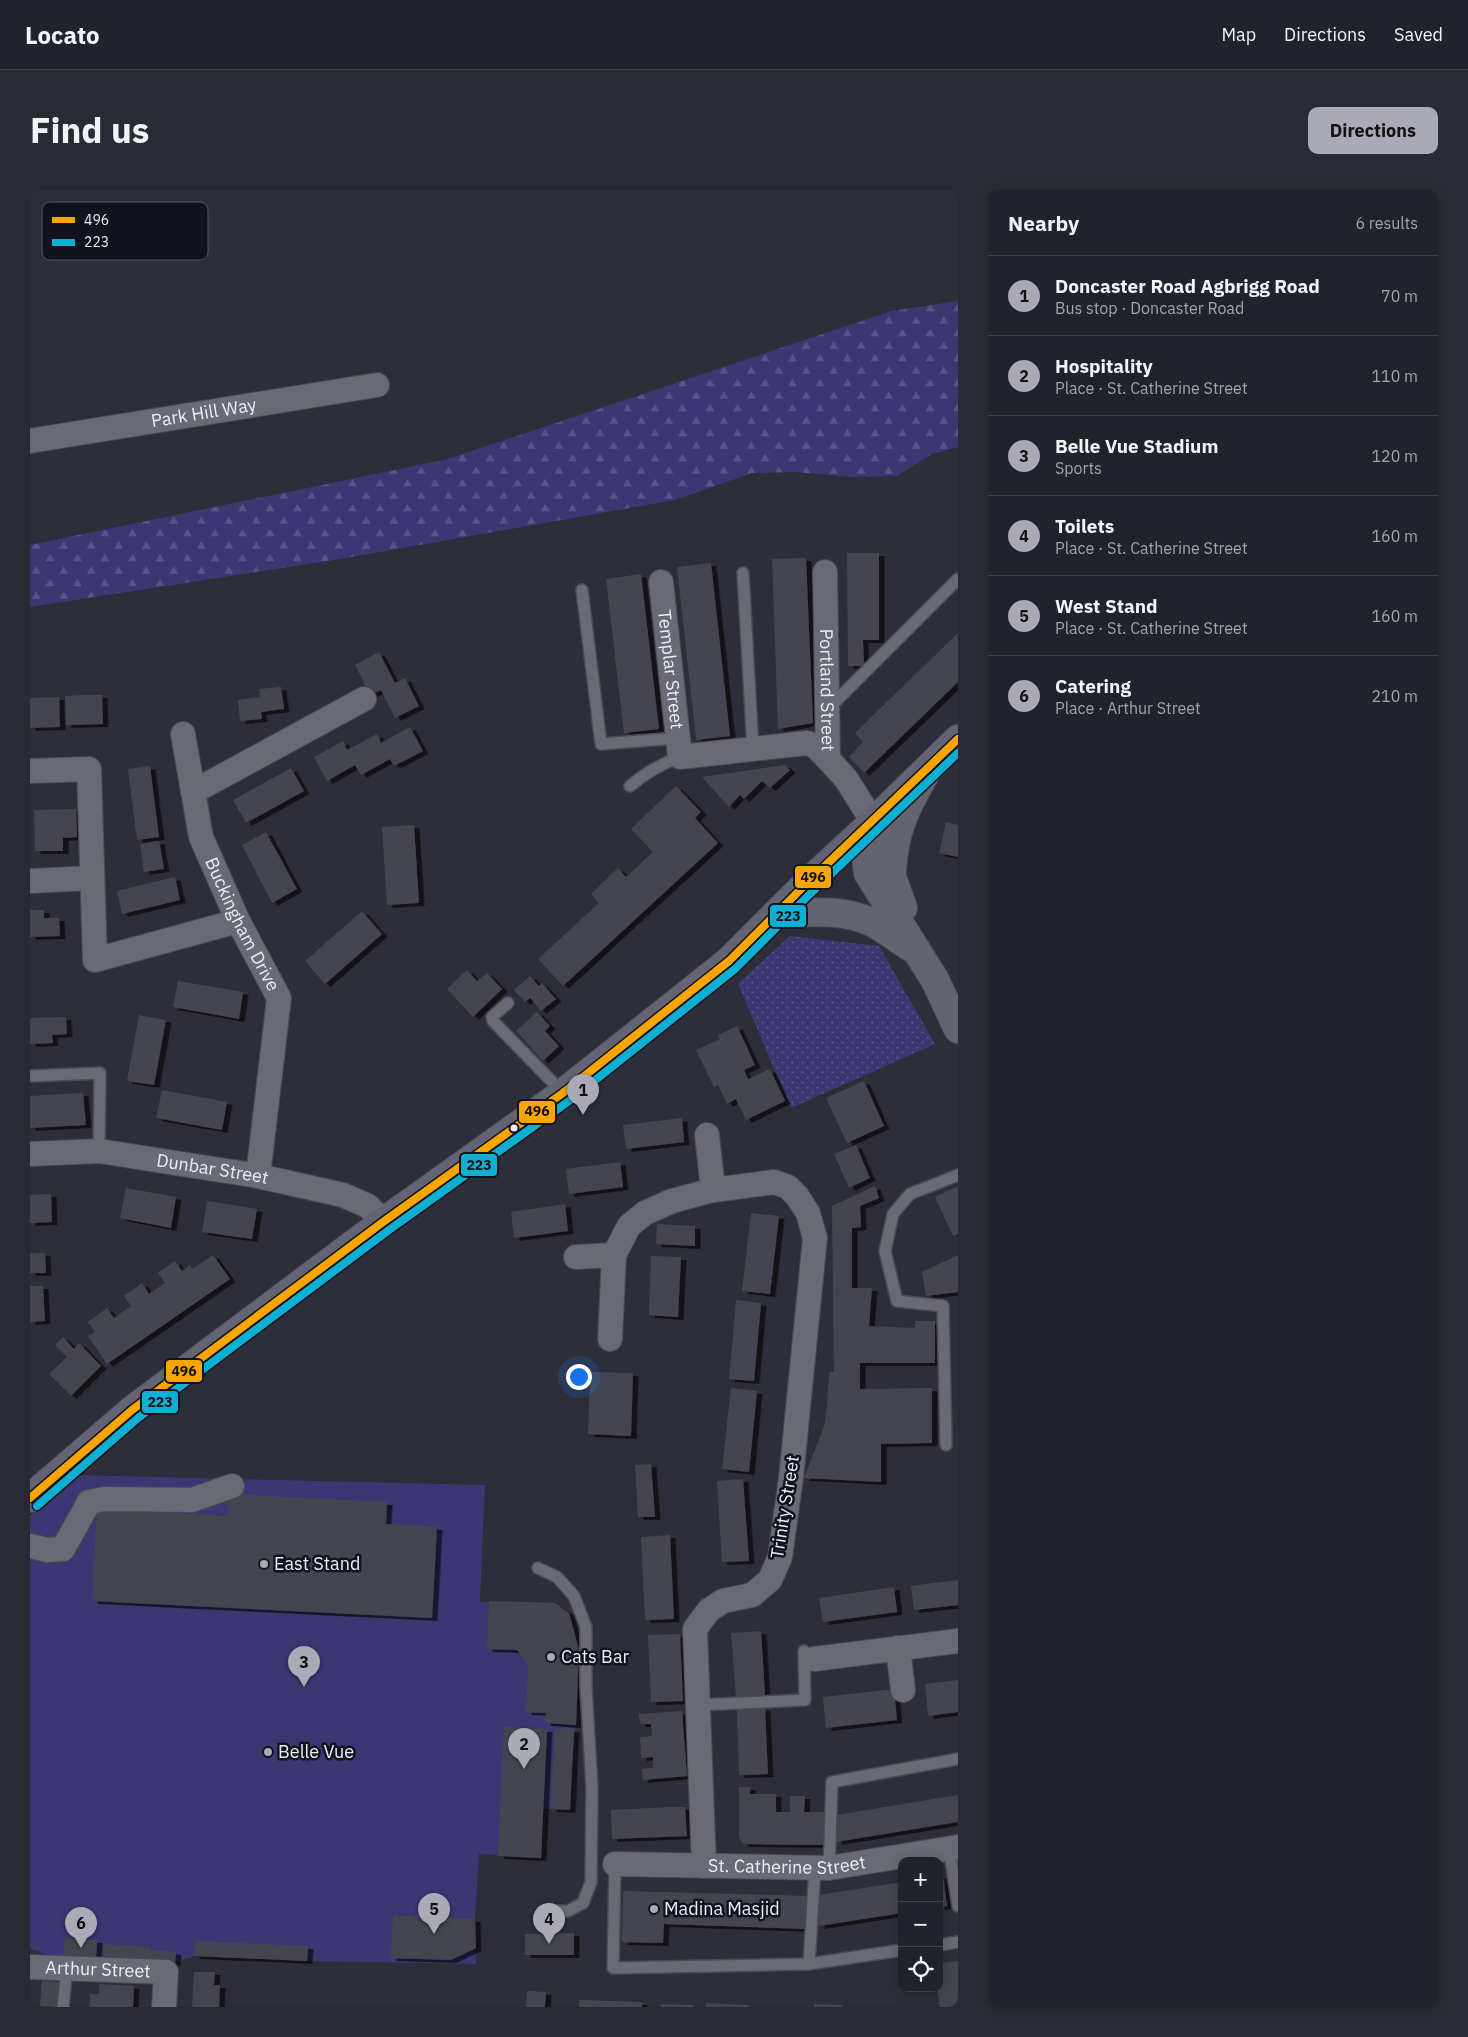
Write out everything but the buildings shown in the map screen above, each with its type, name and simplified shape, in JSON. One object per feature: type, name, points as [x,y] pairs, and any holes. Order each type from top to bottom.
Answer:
[{"type":"highway","points":[[30,1498],[132,1410],[383,1222],[563,1093],[729,961],[958,739]]},
{"type":"main road","points":[[892,877],[893,855],[899,823],[928,768]]},
{"type":"main road","points":[[873,822],[920,954]]},
{"type":"main road","points":[[873,822],[866,849],[868,873],[920,954],[935,980],[958,1029]]},
{"type":"main road","points":[[776,914],[822,911],[850,916],[873,923],[920,954]]},
{"type":"street","name":"Park Hill Way","points":[[30,440],[377,385]]},
{"type":"street","name":"Portland Street","points":[[826,572],[828,758],[846,779],[873,822]]},
{"type":"street","name":"Templar Street","points":[[661,582],[679,748]]},
{"type":"street","points":[[193,792],[364,699]]},
{"type":"street","name":"Buckingham Drive","points":[[183,734],[201,837],[238,920],[279,998],[258,1176]]},
{"type":"street","points":[[679,748],[753,750],[807,743],[815,746],[828,758]]},
{"type":"street","points":[[30,771],[89,769],[96,960],[238,920]]},
{"type":"street","points":[[30,881],[92,878]]},
{"type":"street","points":[[707,1135],[713,1190]]},
{"type":"street","name":"Dunbar Street","points":[[30,1154],[98,1151],[258,1176],[343,1195],[368,1206],[383,1222]]},
{"type":"street","name":"Trinity Street","points":[[610,1339],[614,1255],[629,1226],[645,1213],[672,1202],[713,1190],[774,1182],[788,1188],[797,1196],[808,1213],[815,1238],[791,1478],[780,1557],[770,1580],[752,1596],[723,1601],[710,1610],[694,1629],[699,1706],[704,1866]]},
{"type":"street","points":[[576,1257],[614,1255]]},
{"type":"street","points":[[30,1546],[47,1550],[63,1548],[88,1502],[104,1499],[192,1500],[232,1486]]},
{"type":"street","points":[[809,1655],[958,1641]]},
{"type":"street","points":[[898,1648],[903,1690]]},
{"type":"street","name":"St. Catherine Street","points":[[615,1864],[822,1868],[954,1848]]},
{"type":"street","name":"Arthur Street","points":[[30,1966],[166,1972],[164,2007]]},
{"type":"lane","points":[[743,574],[753,750]]},
{"type":"lane","points":[[828,709],[958,579]]},
{"type":"lane","points":[[582,590],[601,744],[679,748]]},
{"type":"lane","points":[[630,786],[661,764],[679,748]]},
{"type":"lane","points":[[508,1003],[492,1017],[493,1021],[563,1093]]},
{"type":"lane","points":[[30,1076],[100,1073],[98,1151]]},
{"type":"lane","points":[[946,1445],[943,1306],[897,1301],[886,1251],[893,1214],[910,1194],[958,1175]]},
{"type":"lane","points":[[538,1568],[557,1577],[574,1596],[586,1627],[586,1687],[592,1788],[591,1882],[583,1902],[568,1911],[543,1911]]},
{"type":"lane","points":[[699,1706],[805,1700],[809,1655]]},
{"type":"lane","points":[[809,1964],[832,1782],[958,1759]]},
{"type":"lane","points":[[954,1848],[958,1906]]},
{"type":"lane","points":[[615,1864],[612,1968],[809,1964],[898,1951]]},
{"type":"lane","points":[[943,1944],[958,1942]]},
{"type":"lane","points":[[63,2007],[67,1968]]},
{"type":"green space","points":[[958,301],[958,447],[932,454],[897,476],[851,477],[795,472],[752,473],[675,500],[340,559],[30,607],[30,545],[448,459],[892,311]]},
{"type":"green space","points":[[790,936],[879,946],[935,1044],[791,1108],[738,984]]},
{"type":"green space","points":[[74,1475],[485,1485],[480,1602],[555,1603],[569,1613],[579,1650],[570,1810],[543,1809],[541,1858],[479,1854],[475,1919],[476,1964],[307,1961],[194,1956],[175,1963],[48,1955],[30,1948],[30,1516]]},
{"type":"transit line","name":"496","points":[[30,1498],[132,1410],[383,1222],[563,1093],[729,961],[804,886],[958,739]]},
{"type":"transit line","name":"223","points":[[37,1506],[138,1418],[389,1230],[569,1101],[735,969],[811,893],[958,753]]},
{"type":"place","name":"Doncaster Road Agbrigg Road","points":[[583,1115]]},
{"type":"place","name":"East Stand","points":[[264,1564]]},
{"type":"place","name":"Cats Bar","points":[[551,1657]]},
{"type":"place","name":"Belle Vue Stadium","points":[[304,1687]]},
{"type":"place","name":"Belle Vue","points":[[268,1752]]},
{"type":"place","name":"Hospitality","points":[[524,1769]]},
{"type":"place","name":"Madina Masjid","points":[[654,1909]]},
{"type":"place","name":"West Stand","points":[[434,1934]]},
{"type":"place","name":"Toilets","points":[[549,1944]]},
{"type":"place","name":"Catering","points":[[81,1948]]}]
